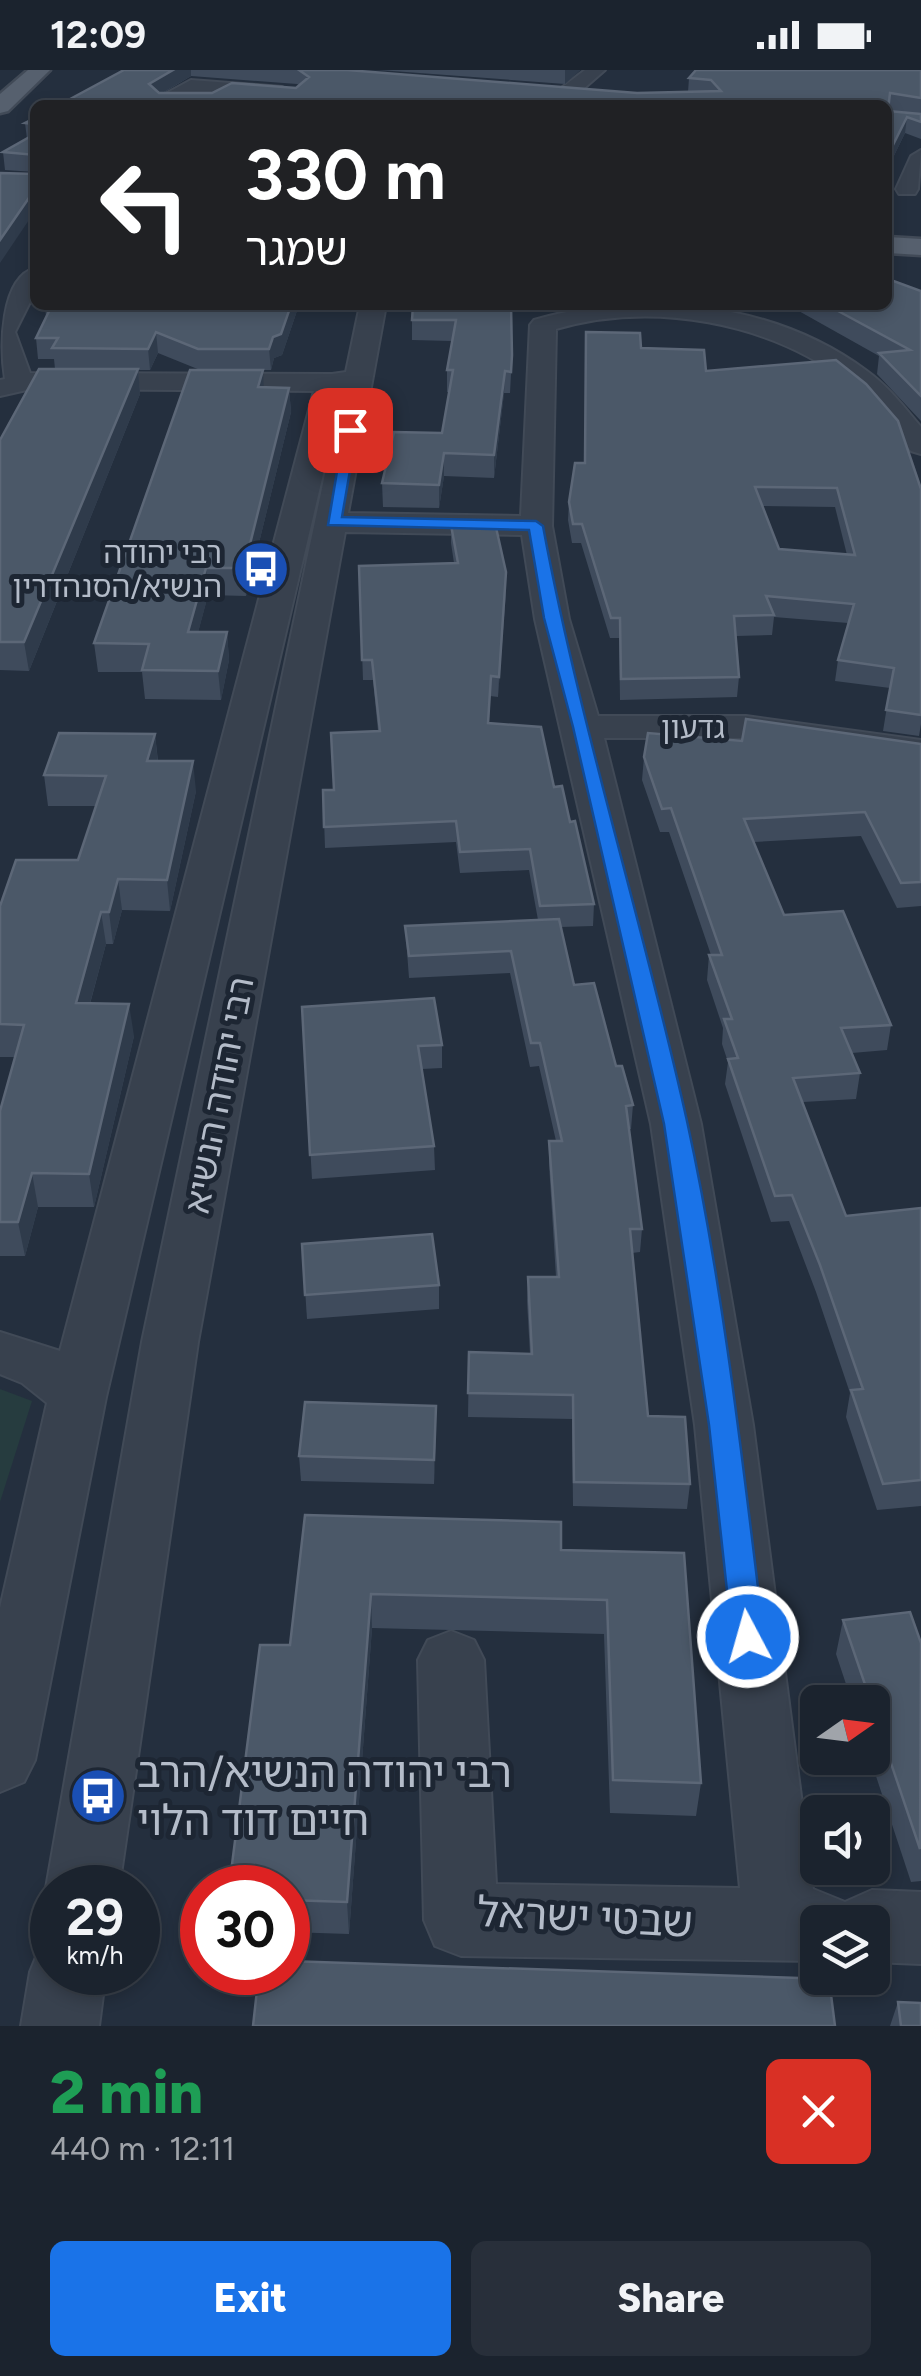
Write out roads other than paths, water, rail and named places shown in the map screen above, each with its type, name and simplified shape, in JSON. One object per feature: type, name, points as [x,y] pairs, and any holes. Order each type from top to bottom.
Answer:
[{"type":"main road","points":[[0,106],[40,70]]},
{"type":"main road","points":[[892,245],[921,247]]},
{"type":"main road","points":[[892,256],[921,258]]},
{"type":"street","points":[[596,70],[560,93],[602,96]]},
{"type":"street","points":[[228,89],[295,100]]},
{"type":"street","points":[[907,189],[921,156]]},
{"type":"street","points":[[30,284],[2,332],[10,385],[349,384]]},
{"type":"street","name":"רבי יהודה הנשיא","points":[[86,1865],[170,1342],[334,522],[349,384],[344,310]]},
{"type":"street","name":"רבי יהודה הנשיא","points":[[0,1760],[76,1397],[371,310]]},
{"type":"street","name":"שבטי ישראל","points":[[451,1660],[460,1920],[799,1924],[676,1124],[582,727],[552,618],[536,526],[541,315],[703,310],[770,330],[818,350],[880,397],[921,445]]},
{"type":"street","points":[[334,522],[536,526]]},
{"type":"street","name":"גדעון","points":[[582,727],[746,727],[921,752]]},
{"type":"street","points":[[0,1354],[40,1366],[60,1379],[76,1397]]},
{"type":"street","points":[[890,1927],[921,1928]]},
{"type":"street","points":[[60,2026],[65,1995]]},
{"type":"place","name":"רבי יהודה הנשיא/הסנהדרין","points":[[261,569]]},
{"type":"place","name":"רבי יהודה הנשיא/הרב חיים דוד הלוי","points":[[98,1796]]}]
